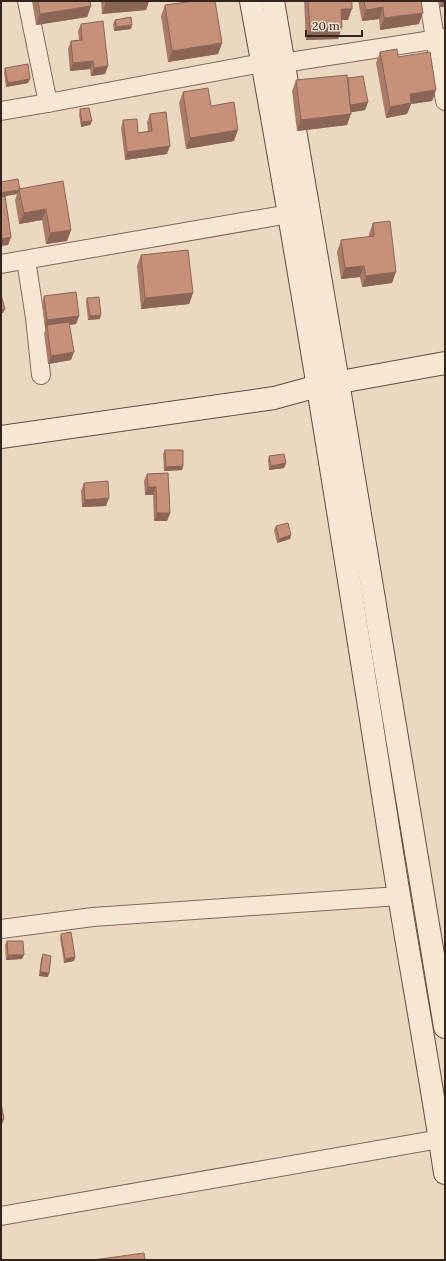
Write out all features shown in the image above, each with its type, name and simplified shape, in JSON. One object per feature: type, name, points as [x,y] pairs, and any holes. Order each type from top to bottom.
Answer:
[{"type":"street","points":[[27,1],[48,103]]},
{"type":"street","points":[[251,1],[273,63],[328,384],[445,1027]]},
{"type":"street","points":[[273,1],[273,63],[289,214],[328,384],[399,896],[445,1173]]},
{"type":"street","points":[[429,1],[440,39],[445,101]]},
{"type":"street","points":[[1,111],[273,63],[440,39]]},
{"type":"street","points":[[1,264],[289,214]]},
{"type":"street","points":[[26,260],[35,318],[41,375]]},
{"type":"street","points":[[1,437],[274,398],[328,384],[445,363]]},
{"type":"street","points":[[1,928],[93,917],[399,896]]},
{"type":"street","points":[[1,1216],[440,1139]]},
{"type":"building","points":[[38,1],[90,1],[91,6],[40,14]]},
{"type":"building","points":[[106,1],[126,1],[106,3]]},
{"type":"building","points":[[194,1],[215,1],[222,43],[172,51],[165,5]]},
{"type":"building","points":[[308,1],[352,1],[352,9],[341,9],[342,27],[310,29]]},
{"type":"building","points":[[364,1],[421,1],[423,13],[384,18],[383,7],[366,10]]},
{"type":"building","points":[[131,17],[132,25],[116,27],[115,20]]},
{"type":"building","points":[[103,21],[108,66],[94,68],[93,61],[73,63],[71,41],[82,40],[81,24]]},
{"type":"building","points":[[397,49],[398,57],[430,52],[436,90],[410,94],[411,103],[390,107],[380,52]]},
{"type":"building","points":[[28,64],[30,79],[8,83],[5,68]]},
{"type":"building","points":[[347,75],[351,114],[301,120],[296,80]]},
{"type":"building","points":[[363,76],[368,102],[350,105],[348,78]]},
{"type":"building","points":[[208,88],[211,106],[234,102],[238,130],[190,138],[183,92]]},
{"type":"building","points":[[89,108],[92,121],[82,122],[80,109]]},
{"type":"building","points":[[166,112],[170,146],[127,152],[123,120],[137,119],[138,133],[152,131],[150,114]]},
{"type":"building","points":[[18,179],[20,190],[1,193],[1,182]]},
{"type":"building","points":[[63,181],[71,230],[50,233],[46,209],[24,213],[19,189]]},
{"type":"building","points":[[5,196],[11,237],[1,239],[1,197]]},
{"type":"building","points":[[390,221],[396,272],[366,276],[364,266],[345,268],[341,240],[374,236],[373,223]]},
{"type":"building","points":[[188,250],[193,293],[145,298],[141,255]]},
{"type":"building","points":[[76,292],[79,316],[47,320],[44,296]]},
{"type":"building","points":[[1,295],[5,309],[1,310]]},
{"type":"building","points":[[99,297],[101,315],[90,316],[87,298]]},
{"type":"building","points":[[69,322],[74,352],[51,356],[47,325]]},
{"type":"building","points":[[165,450],[183,450],[183,466],[166,467]]},
{"type":"building","points":[[284,454],[286,463],[271,466],[269,456]]},
{"type":"building","points":[[168,473],[170,513],[157,513],[156,487],[148,487],[147,474]]},
{"type":"building","points":[[108,481],[109,498],[85,500],[84,483]]},
{"type":"building","points":[[288,523],[291,535],[279,539],[276,526]]},
{"type":"building","points":[[71,932],[75,957],[65,959],[61,934]]},
{"type":"building","points":[[7,941],[23,941],[24,955],[8,955]]},
{"type":"building","points":[[43,954],[51,956],[49,973],[40,972]]},
{"type":"building","points":[[1,1103],[4,1119],[1,1120]]},
{"type":"building","points":[[144,1253],[145,1260],[93,1260]]}]
